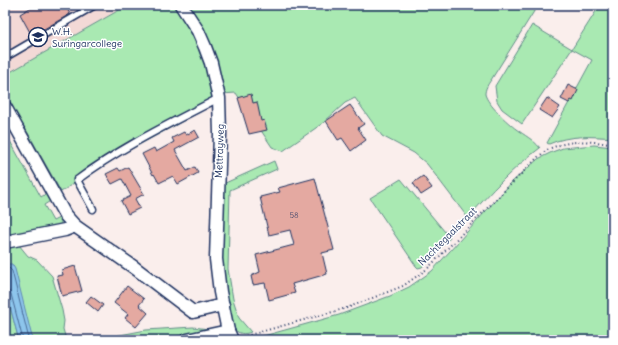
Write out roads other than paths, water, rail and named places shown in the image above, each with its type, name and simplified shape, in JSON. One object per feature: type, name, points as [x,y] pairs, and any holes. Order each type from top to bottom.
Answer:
[{"type":"street","name":"Mettrayweg","points":[[181,5],[198,31],[205,47],[211,63],[219,98],[220,134],[216,259],[218,279],[230,337]]},
{"type":"street","points":[[5,107],[65,215],[75,226],[135,268],[193,312],[223,305]]},
{"type":"street","points":[[5,242],[65,230],[75,226]]},
{"type":"street","points":[[187,340],[230,337]]},
{"type":"lane","points":[[9,55],[95,5]]},
{"type":"lane","points":[[93,209],[77,180],[100,162],[219,98]]},
{"type":"water","points":[[12,264],[15,269],[32,337],[30,340],[20,340],[18,337],[5,287],[5,265]]},
{"type":"place","name":"W.H. Suringarcollege","points":[[38,37]]}]
